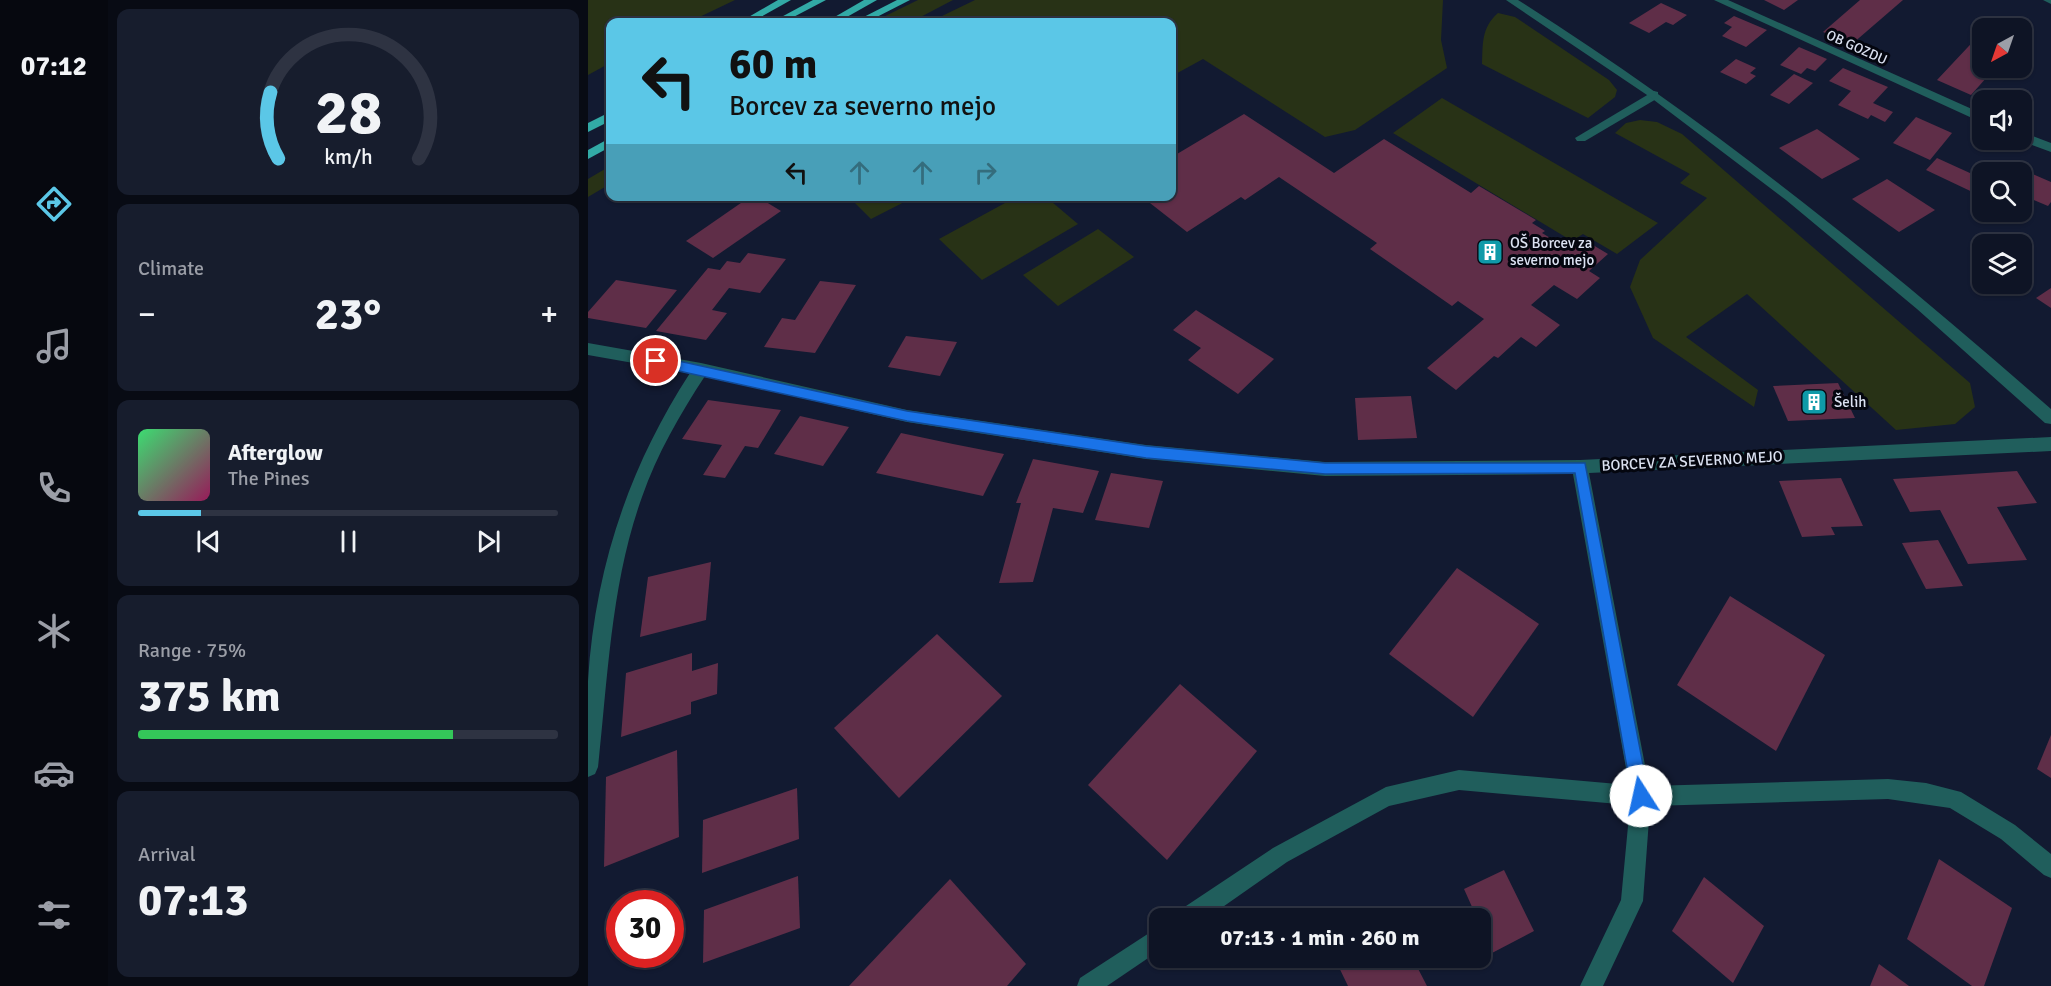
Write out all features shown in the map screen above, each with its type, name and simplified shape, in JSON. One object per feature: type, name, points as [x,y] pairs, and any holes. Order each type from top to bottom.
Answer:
[{"type":"highway","points":[[752,18],[786,0]]},
{"type":"highway","points":[[785,18],[821,0]]},
{"type":"highway","points":[[838,18],[872,0]]},
{"type":"highway","points":[[867,18],[905,0]]},
{"type":"highway","points":[[588,128],[606,118]]},
{"type":"highway","points":[[588,155],[606,144]]},
{"type":"street","points":[[1511,0],[1608,62],[1845,239],[2051,418]]},
{"type":"street","name":"OB GOZDU","points":[[1719,0],[1972,114]]},
{"type":"street","points":[[1581,138],[1654,95]]},
{"type":"street","points":[[2032,140],[2051,148]]},
{"type":"street","name":"BORCEV ZA SEVERNO MEJO","points":[[588,349],[701,369],[907,416],[1146,452],[1325,469],[1580,467],[2051,444]]},
{"type":"street","points":[[588,767],[611,579],[633,500],[651,456],[675,408],[701,369]]},
{"type":"street","points":[[1580,467],[1641,796],[1632,901],[1591,986]]},
{"type":"street","points":[[1203,908],[1280,855],[1386,797],[1459,780],[1641,796],[1888,789],[1926,793],[1954,799],[1988,819],[2008,832],[2051,868]]},
{"type":"street","points":[[1088,986],[1149,944]]},
{"type":"green space","points":[[588,0],[735,0],[697,18],[606,18],[606,65],[588,75]]},
{"type":"green space","points":[[918,0],[953,0],[919,18],[881,18]]},
{"type":"green space","points":[[975,0],[1443,0],[1441,40],[1447,68],[1355,130],[1325,137],[1203,59],[1176,74],[1176,18],[945,18],[942,16]]},
{"type":"green space","points":[[1498,13],[1515,17],[1609,80],[1617,90],[1615,97],[1588,118],[1482,64],[1486,30],[1488,24]]},
{"type":"green space","points":[[1442,98],[1658,223],[1617,254],[1583,234],[1572,241],[1393,133]]},
{"type":"green space","points":[[1640,120],[1657,122],[1682,134],[1970,383],[1975,407],[1955,424],[1896,430],[1747,294],[1686,337],[1758,390],[1754,407],[1653,338],[1630,287],[1640,260],[1707,198],[1680,183],[1690,174],[1615,133],[1626,123]]},
{"type":"green space","points":[[606,168],[606,186],[588,197],[588,179]]},
{"type":"green space","points":[[853,201],[906,201],[871,219]]},
{"type":"green space","points":[[1009,201],[1051,201],[1078,224],[982,280],[939,239]]},
{"type":"green space","points":[[1098,229],[1134,257],[1058,306],[1023,275]]},
{"type":"building","points":[[1764,0],[1798,0],[1784,10]]},
{"type":"building","points":[[1860,0],[1903,0],[1852,44],[1823,32]]},
{"type":"building","points":[[1661,3],[1687,15],[1673,25],[1666,22],[1649,33],[1629,23]]},
{"type":"building","points":[[1734,16],[1767,30],[1746,47],[1722,36],[1732,27],[1724,23]]},
{"type":"building","points":[[1972,43],[1972,78],[1986,78],[1975,90],[1972,90],[1971,95],[1937,80]]},
{"type":"building","points":[[1799,47],[1827,59],[1815,71],[1807,68],[1801,74],[1780,65]]},
{"type":"building","points":[[1736,59],[1756,68],[1750,73],[1756,76],[1746,84],[1720,72]]},
{"type":"building","points":[[1843,68],[1888,87],[1873,103],[1893,112],[1885,122],[1871,115],[1868,119],[1838,105],[1851,91],[1829,81]]},
{"type":"building","points":[[1794,74],[1813,83],[1789,104],[1770,95]]},
{"type":"building","name":"OŠ Borcev za severno mejo","points":[[1244,114],[1334,173],[1384,139],[1471,193],[1479,186],[1536,220],[1532,223],[1545,231],[1542,233],[1570,250],[1583,239],[1608,254],[1589,271],[1600,278],[1577,299],[1554,285],[1531,305],[1560,325],[1536,347],[1521,337],[1498,358],[1494,356],[1456,390],[1427,368],[1484,319],[1458,301],[1452,306],[1370,249],[1377,243],[1279,177],[1245,200],[1241,197],[1187,232],[1147,201],[1176,201],[1176,155]]},
{"type":"building","points":[[1916,117],[1952,133],[1930,160],[1893,143]]},
{"type":"building","points":[[1817,129],[1860,159],[1822,179],[1779,148]]},
{"type":"building","points":[[1937,158],[1972,174],[1972,192],[1926,170]]},
{"type":"building","points":[[2032,174],[2051,182],[2051,202],[2048,206],[2032,199]]},
{"type":"building","points":[[1887,179],[1935,210],[1899,232],[1852,199]]},
{"type":"building","points":[[744,201],[764,201],[781,211],[713,258],[686,241]]},
{"type":"building","points":[[748,253],[786,259],[760,293],[729,288],[712,310],[727,313],[706,340],[656,331],[708,268],[720,270],[727,261],[740,263]]},
{"type":"building","points":[[616,280],[677,290],[646,328],[588,318],[588,312]]},
{"type":"building","points":[[820,281],[856,285],[815,353],[764,347],[782,318],[795,320]]},
{"type":"building","points":[[2051,288],[2051,308],[2036,298]]},
{"type":"building","points":[[1196,310],[1274,359],[1238,394],[1188,360],[1201,348],[1173,330]]},
{"type":"building","points":[[906,336],[957,342],[940,376],[888,367]]},
{"type":"building","name":"Šelih","points":[[1838,383],[1855,418],[1788,421],[1773,386]]},
{"type":"building","points":[[1411,396],[1417,438],[1358,440],[1355,398]]},
{"type":"building","points":[[708,400],[781,410],[758,448],[745,446],[725,478],[703,475],[722,445],[682,439]]},
{"type":"building","points":[[800,416],[849,427],[823,466],[774,454]]},
{"type":"building","points":[[901,433],[1004,454],[983,496],[876,473]]},
{"type":"building","points":[[1033,459],[1099,471],[1083,513],[1053,508],[1033,582],[999,583],[1021,503],[1016,503]]},
{"type":"building","points":[[2017,471],[2037,503],[1997,507],[2027,560],[1968,564],[1940,510],[1910,512],[1893,479]]},
{"type":"building","points":[[1111,473],[1163,481],[1149,528],[1095,520]]},
{"type":"building","points":[[1841,478],[1863,526],[1831,527],[1835,535],[1802,537],[1779,481]]},
{"type":"building","points":[[1938,540],[1963,586],[1926,589],[1902,543]]},
{"type":"building","points":[[711,562],[706,620],[640,637],[648,577]]},
{"type":"building","points":[[1457,568],[1539,624],[1473,717],[1389,654]]},
{"type":"building","points":[[1730,596],[1825,655],[1776,751],[1677,685]]},
{"type":"building","points":[[937,634],[1002,696],[899,798],[834,728]]},
{"type":"building","points":[[692,653],[692,671],[718,663],[717,694],[691,702],[691,714],[621,737],[626,673]]},
{"type":"building","points":[[1180,684],[1257,751],[1167,860],[1088,785]]},
{"type":"building","points":[[2051,735],[2051,778],[2037,769]]},
{"type":"building","points":[[677,750],[679,837],[604,867],[606,777]]},
{"type":"building","points":[[797,788],[799,839],[702,873],[703,820]]},
{"type":"building","points":[[1939,859],[2012,908],[1984,986],[1972,986],[1907,939]]},
{"type":"building","points":[[1504,870],[1534,931],[1492,953],[1491,908],[1473,908],[1464,889]]},
{"type":"building","points":[[798,876],[800,928],[703,963],[704,910]]},
{"type":"building","points":[[1704,877],[1764,926],[1733,983],[1672,931]]},
{"type":"building","points":[[950,879],[1026,964],[1007,986],[849,986]]},
{"type":"building","points":[[1879,964],[1909,986],[1870,986]]},
{"type":"building","points":[[1339,968],[1418,968],[1427,986],[1348,986]]},
{"type":"place","name":"OŠ Borcev za severno mejo","points":[[1490,252]]},
{"type":"place","name":"Šelih","points":[[1814,402]]},
{"type":"route","points":[[656,361],[701,369],[907,416],[1146,452],[1325,469],[1580,467],[1641,796]]}]
